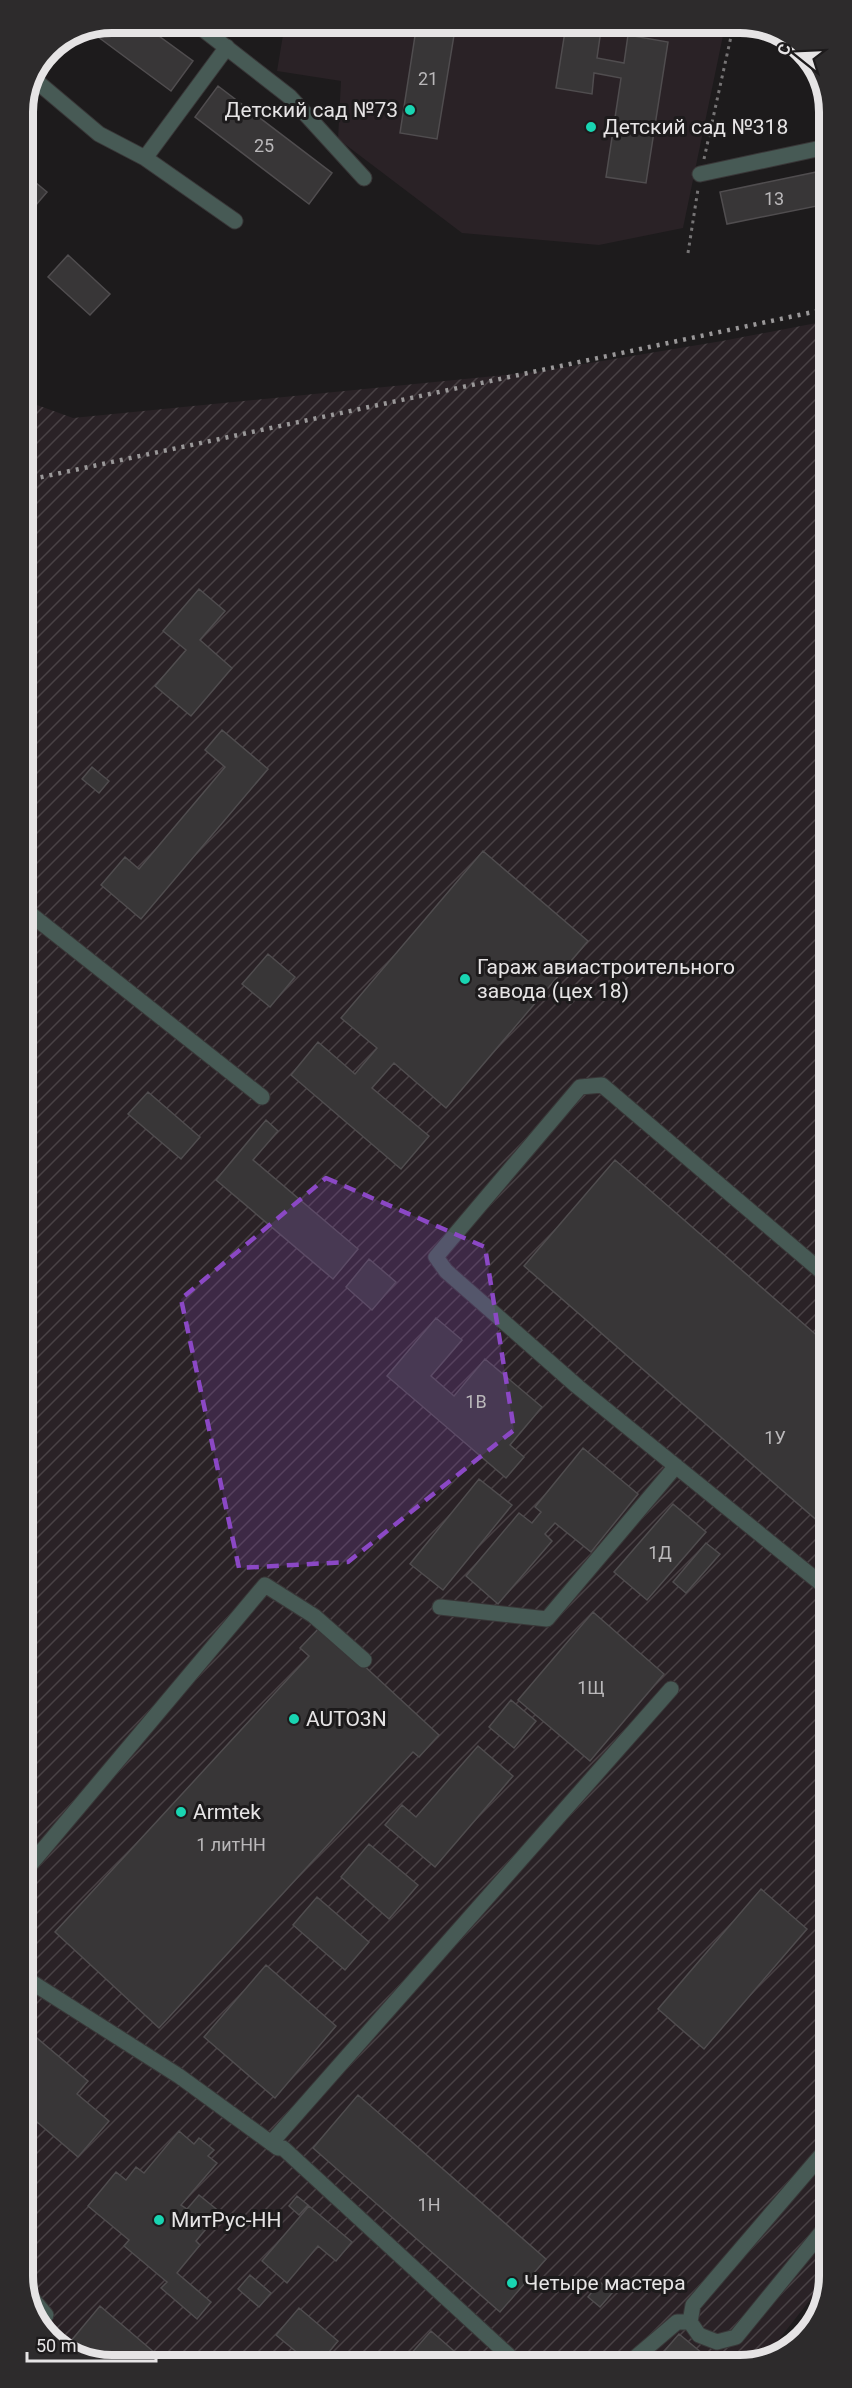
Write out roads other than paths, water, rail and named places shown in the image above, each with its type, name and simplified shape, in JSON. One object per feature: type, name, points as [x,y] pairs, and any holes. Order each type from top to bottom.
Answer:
[{"type":"lane","points":[[209,33],[290,97],[364,178]]},
{"type":"lane","points":[[145,158],[227,47]]},
{"type":"lane","points":[[39,84],[99,134],[145,158],[235,221]]},
{"type":"lane","points":[[700,174],[819,148]]},
{"type":"lane","points":[[33,916],[262,1097]]},
{"type":"lane","points":[[819,1269],[602,1085],[580,1087],[436,1257],[454,1278],[561,1372],[819,1583]]},
{"type":"lane","points":[[440,1607],[547,1619],[676,1466]]},
{"type":"lane","points":[[33,1861],[265,1585],[314,1616],[364,1660]]},
{"type":"lane","points":[[271,2143],[670,1689]]},
{"type":"lane","points":[[33,1983],[179,2076],[278,2148],[283,2148],[508,2355]]},
{"type":"lane","points":[[819,2158],[693,2306],[690,2322],[699,2335],[717,2342],[736,2337],[819,2235]]},
{"type":"lane","points":[[40,2308],[46,2315]]},
{"type":"lane","points":[[638,2355],[676,2322],[690,2322]]},
{"type":"railway","points":[[33,479],[819,311]]},
{"type":"place","name":"Детский сад №73","points":[[410,110]]},
{"type":"place","name":"Детский сад №318","points":[[591,127]]},
{"type":"place","name":"Гараж авиастроительного завода (цех 18)","points":[[465,979]]},
{"type":"place","name":"AUTO3N","points":[[294,1719]]},
{"type":"place","name":"Armtek","points":[[181,1812]]},
{"type":"place","name":"МитРус-НН","points":[[159,2220]]},
{"type":"place","name":"Четыре мастера","points":[[512,2283]]}]
